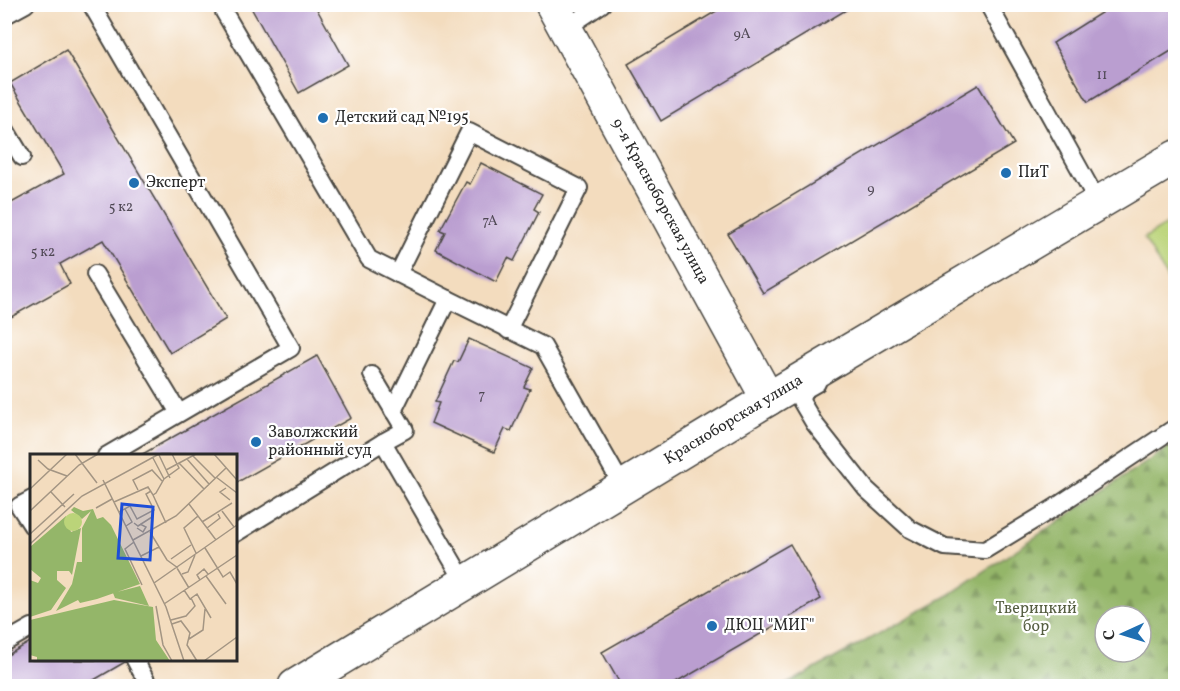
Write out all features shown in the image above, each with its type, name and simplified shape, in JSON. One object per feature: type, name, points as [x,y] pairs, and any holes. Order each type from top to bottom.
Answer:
[{"type":"street","name":"9-я Красноборская улица","points":[[559,16],[768,399]]},
{"type":"street","name":"Красноборская улица","points":[[295,687],[768,399],[1176,157]]},
{"type":"lane","points":[[4,16],[26,4]]},
{"type":"lane","points":[[91,4],[291,348],[109,454]]},
{"type":"lane","points":[[559,16],[602,4]]},
{"type":"lane","points":[[988,4],[1098,202]]},
{"type":"lane","points":[[224,12],[369,259],[543,346],[623,487]]},
{"type":"lane","points":[[4,127],[22,157]]},
{"type":"lane","points":[[398,274],[469,132],[489,142],[579,188],[508,330]]},
{"type":"lane","points":[[95,274],[179,413]]},
{"type":"lane","points":[[941,296],[931,316],[803,391],[801,401],[814,423],[866,489],[910,530],[945,547],[986,550],[1176,427]]},
{"type":"lane","points":[[393,411],[448,299]]},
{"type":"lane","points":[[237,532],[405,430],[372,375]]},
{"type":"lane","points":[[383,442],[465,583]]},
{"type":"lane","points":[[30,500],[19,506],[30,523]]},
{"type":"lane","points":[[4,643],[30,628]]},
{"type":"lane","points":[[136,661],[149,687]]},
{"type":"green space","points":[[1175,219],[1175,292],[1144,238]]},
{"type":"green space","name":"Тверицкий бор","points":[[1175,443],[1175,686],[784,686],[949,595]]},
{"type":"building","points":[[249,4],[314,4],[348,65],[299,93]]},
{"type":"building","points":[[728,4],[856,4],[661,121],[628,64]]},
{"type":"building","points":[[1115,4],[1176,4],[1176,48],[1088,102],[1053,43]]},
{"type":"building","points":[[66,50],[226,319],[170,353],[103,240],[60,264],[70,284],[4,321],[4,207],[64,174],[10,83]]},
{"type":"building","points":[[978,85],[1014,144],[763,293],[728,234]]},
{"type":"building","points":[[481,163],[542,194],[534,209],[539,212],[514,261],[508,258],[496,282],[436,250],[445,232],[440,230],[466,182],[470,184]]},
{"type":"building","points":[[469,339],[533,368],[524,387],[530,389],[511,431],[505,429],[494,452],[431,423],[439,403],[435,402],[454,361],[458,362]]},
{"type":"building","points":[[317,356],[351,418],[237,482],[237,454],[143,454]]},
{"type":"building","name":"ДЮЦ \"МИГ\"","points":[[790,544],[821,599],[669,687],[622,687],[602,652]]},
{"type":"building","points":[[30,642],[30,661],[125,662],[82,687],[4,687],[4,657]]},
{"type":"place","name":"Детский сад №195","points":[[323,118]]},
{"type":"place","name":"ПиТ","points":[[1006,173]]},
{"type":"place","name":"Эксперт","points":[[134,183]]},
{"type":"place","name":"Заволжский районный суд","points":[[256,442]]},
{"type":"place","name":"ДЮЦ \"МИГ\"","points":[[712,626]]}]
